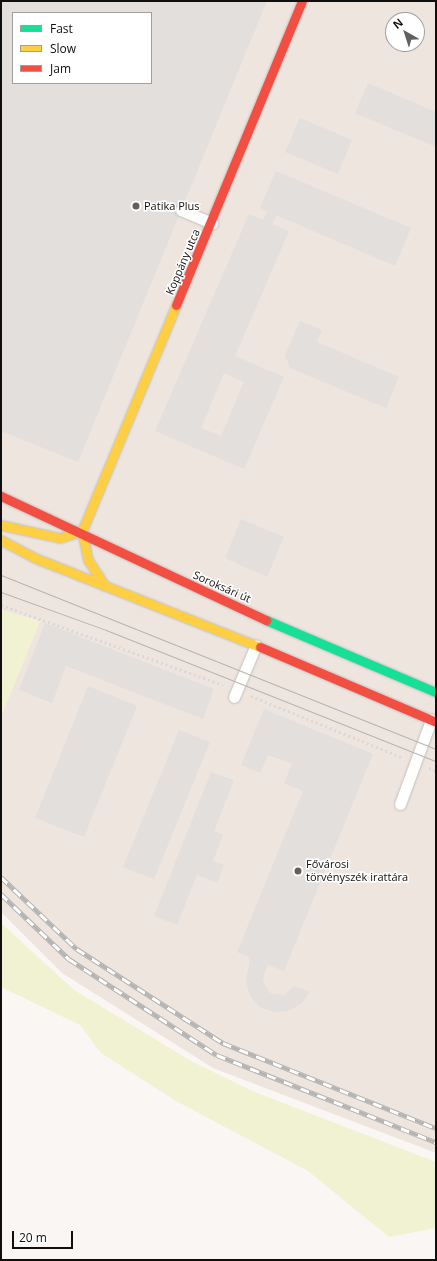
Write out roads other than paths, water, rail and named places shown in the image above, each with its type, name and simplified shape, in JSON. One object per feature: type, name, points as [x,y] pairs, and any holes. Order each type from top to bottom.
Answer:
[{"type":"main road","name":"Koppány utca","points":[[82,532],[212,223],[302,1]]},
{"type":"main road","name":"Soroksári út","points":[[1,496],[82,532],[149,567],[367,665],[436,692]]},
{"type":"main road","points":[[1,524],[60,538],[82,532],[88,560],[105,586]]},
{"type":"main road","points":[[1,540],[105,586],[256,645],[433,721]]},
{"type":"lane","points":[[181,210],[212,223]]},
{"type":"lane","points":[[236,694],[256,645]]},
{"type":"lane","points":[[400,804],[414,762],[433,721]]},
{"type":"tram line","points":[[1,575],[436,749]]},
{"type":"tram line","points":[[1,592],[106,630],[436,761]]},
{"type":"railway","points":[[1,877],[77,949],[223,1043],[436,1128]]},
{"type":"railway","points":[[1,894],[69,959],[217,1055],[436,1142]]},
{"type":"place","name":"Patika Plus","points":[[136,206]]},
{"type":"place","name":"Fővárosi törvényszék irattára","points":[[298,871]]}]
